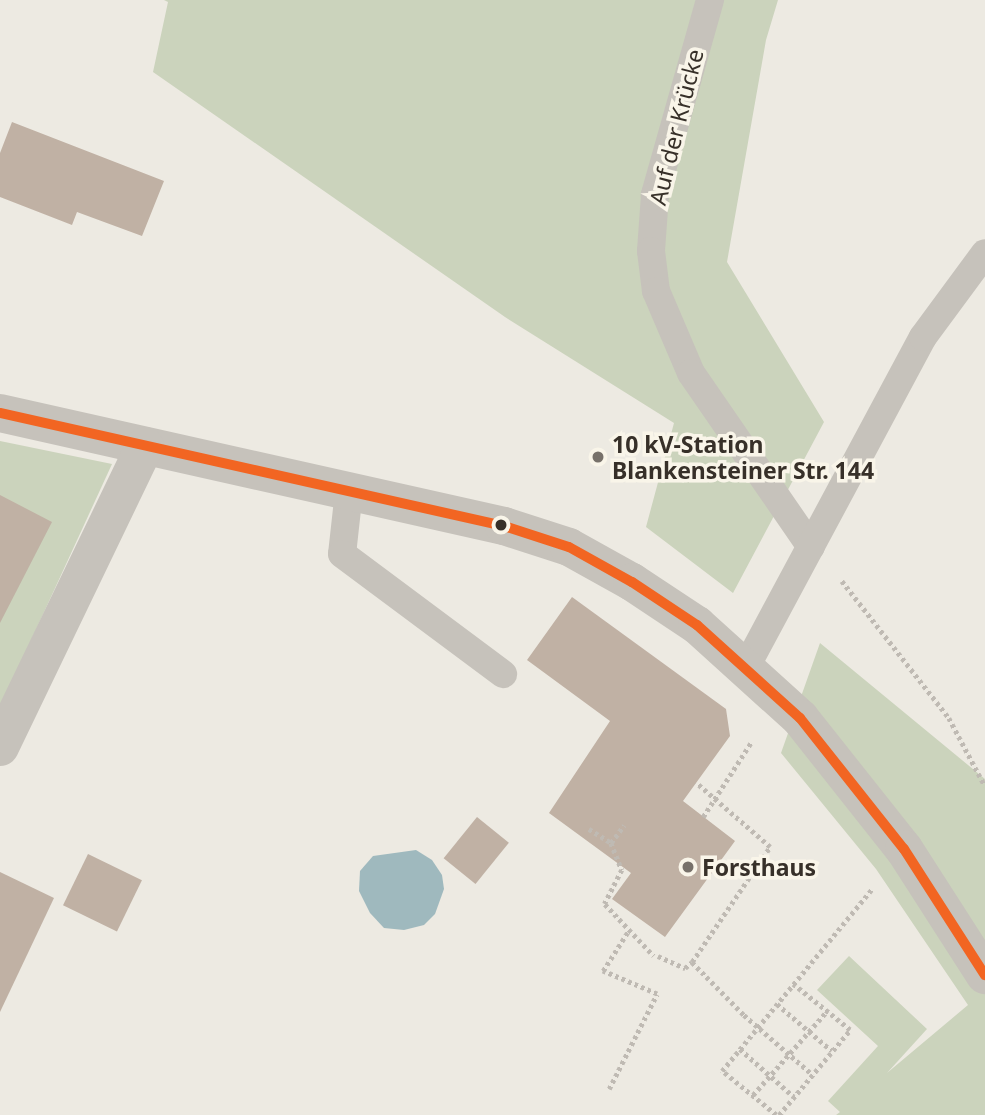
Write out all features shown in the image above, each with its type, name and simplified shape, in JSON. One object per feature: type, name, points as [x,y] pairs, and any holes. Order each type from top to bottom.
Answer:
[{"type":"street","points":[[0,413],[504,526],[569,547],[697,625],[779,699],[849,775],[904,849],[985,975]]},
{"type":"street","points":[[0,747],[145,446]]},
{"type":"lane","name":"Auf der Krücke","points":[[710,0],[655,195],[650,251],[656,290],[691,373],[811,547]]},
{"type":"lane","points":[[746,667],[923,337],[985,253]]},
{"type":"lane","points":[[349,491],[342,554],[503,674]]},
{"type":"path","points":[[811,547],[909,664],[949,718],[985,786]]},
{"type":"path","points":[[703,817],[779,699]]},
{"type":"path","points":[[589,829],[611,843],[622,870],[605,904],[656,956],[685,968],[692,962],[770,847],[696,783]]},
{"type":"path","points":[[611,843],[624,825]]},
{"type":"path","points":[[793,984],[849,1030],[778,1115],[722,1071],[793,984],[872,888]]},
{"type":"path","points":[[609,1089],[657,994],[603,971],[629,929]]},
{"type":"path","points":[[692,962],[758,1027],[813,1075]]},
{"type":"path","points":[[777,1004],[832,1051]]},
{"type":"path","points":[[753,1096],[827,1011]]},
{"type":"path","points":[[740,1049],[794,1097]]},
{"type":"green space","points":[[164,0],[778,0],[766,40],[727,262],[824,422],[733,593],[646,527],[674,423],[505,317],[153,72],[168,2]]},
{"type":"green space","points":[[0,441],[112,464],[0,708]]},
{"type":"green space","points":[[820,643],[985,779],[985,1115],[836,1115],[840,1112],[828,1101],[878,1046],[817,990],[849,956],[927,1029],[887,1073],[968,1005],[876,869],[781,753]]},
{"type":"water","points":[[416,850],[432,860],[442,875],[444,889],[435,914],[424,925],[404,930],[384,928],[370,913],[359,891],[360,871],[373,856]]},
{"type":"building","points":[[12,122],[164,181],[142,236],[77,212],[72,225],[0,197],[0,153]]},
{"type":"building","points":[[0,495],[52,522],[0,623]]},
{"type":"building","points":[[572,597],[726,709],[730,736],[683,801],[735,841],[665,937],[612,899],[631,873],[549,813],[610,721],[527,660]]},
{"type":"building","points":[[477,817],[509,843],[476,884],[444,858]]},
{"type":"building","points":[[88,854],[142,880],[117,932],[63,905]]},
{"type":"building","points":[[0,872],[54,898],[0,1012]]},
{"type":"transit line","points":[[0,413],[504,526],[569,547],[632,582],[697,625],[800,718],[904,849],[985,975]]},
{"type":"place","name":"10 kV-Station Blankensteiner Str. 144","points":[[598,457]]},
{"type":"place","name":"Forsthaus","points":[[688,867]]}]
